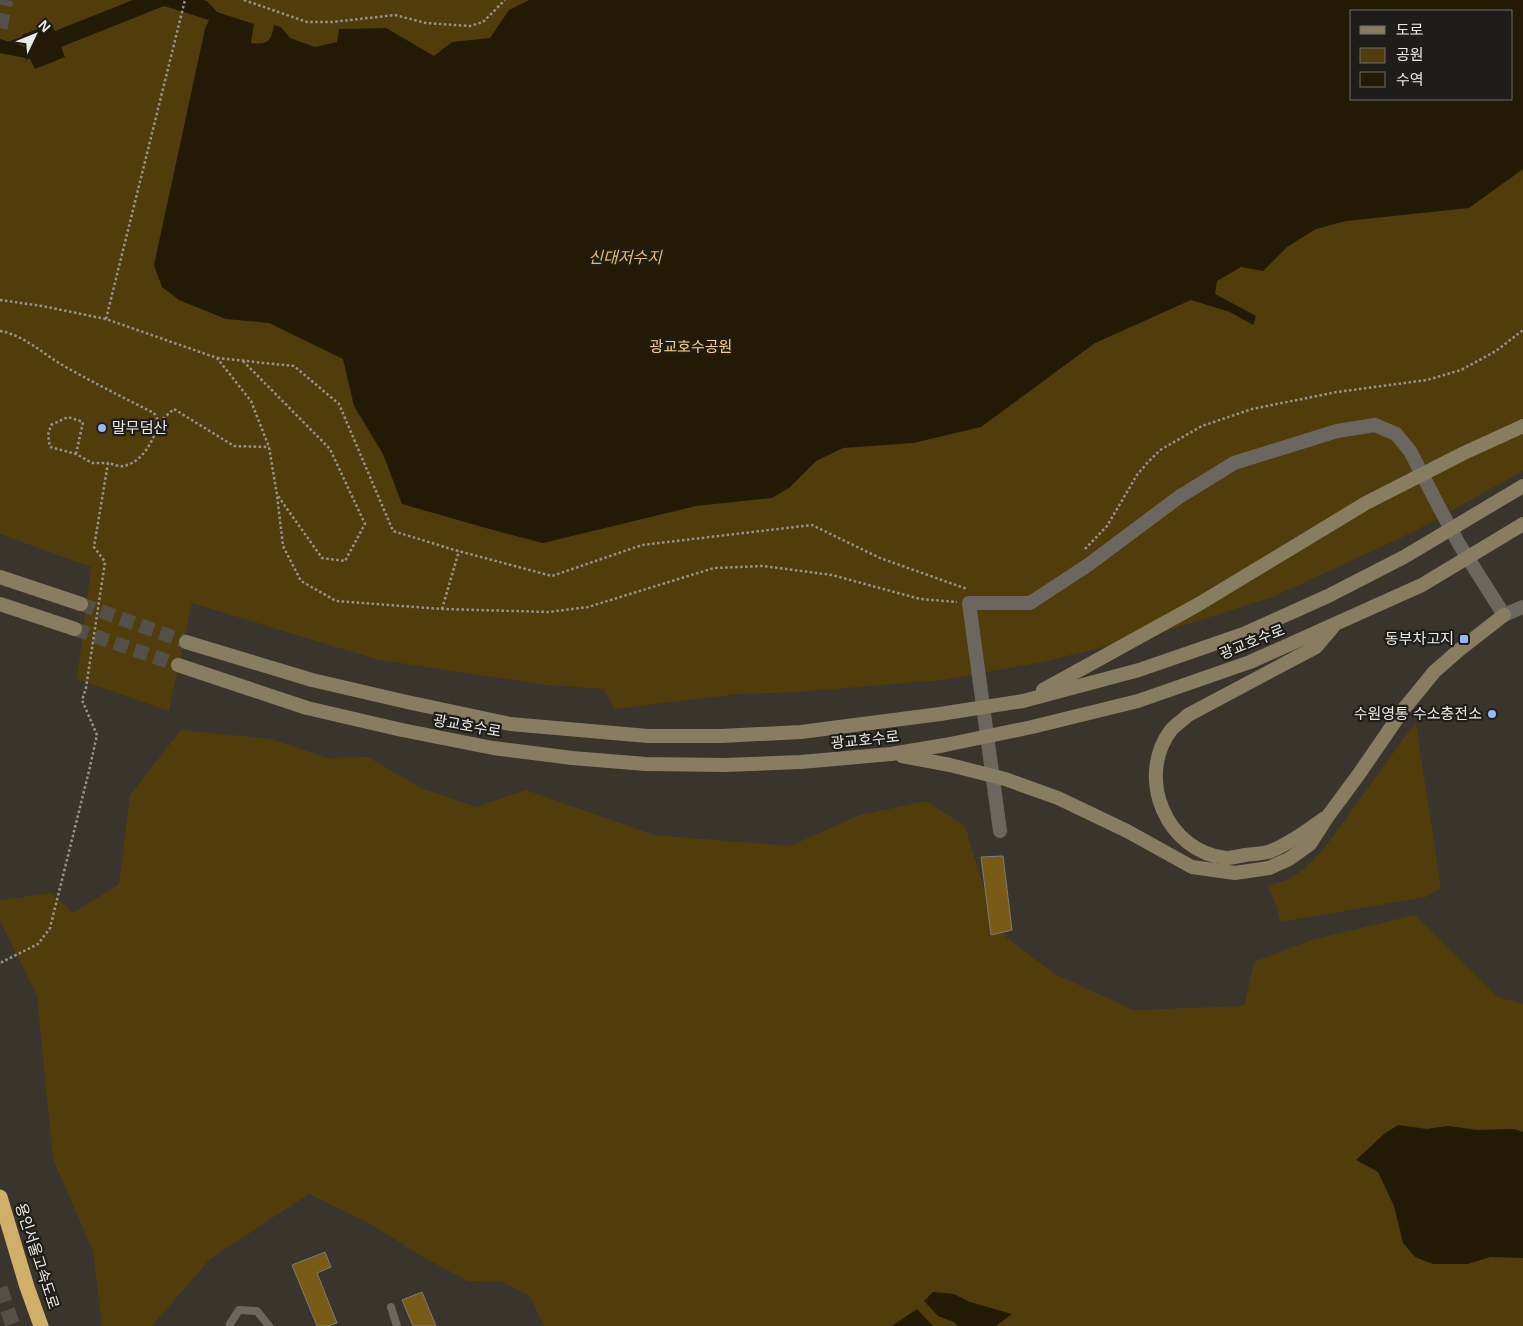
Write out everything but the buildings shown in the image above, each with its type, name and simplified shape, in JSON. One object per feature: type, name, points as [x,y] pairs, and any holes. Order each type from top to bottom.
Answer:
[{"type":"highway","name":"용인서울고속도로","points":[[0,1197],[27,1287],[41,1326]]},
{"type":"main road","points":[[1022,701],[1199,604],[1366,503],[1523,426]]},
{"type":"main road","name":"광교호수로","points":[[186,642],[312,680],[510,724],[648,736],[721,736],[801,732],[1022,701],[1139,670],[1246,633],[1328,596],[1404,557],[1523,486]]},
{"type":"main road","name":"광교호수로","points":[[178,665],[307,708],[402,730],[493,748],[533,753],[646,764],[725,765],[801,762],[891,754],[1032,727],[1138,701],[1250,662],[1422,585],[1523,524]]},
{"type":"main road","points":[[0,577],[81,604]]},
{"type":"main road","points":[[0,604],[75,629]]},
{"type":"main road","points":[[891,754],[950,765],[1005,779],[1058,798],[1126,831],[1192,867],[1235,873],[1269,868],[1289,859],[1310,844],[1403,710],[1434,672],[1504,615]]},
{"type":"main road","points":[[1328,816],[1301,835],[1270,852],[1228,858],[1204,853],[1185,840],[1169,823],[1158,801],[1155,776],[1160,750],[1171,730],[1182,720],[1211,702],[1316,647],[1334,624]]},
{"type":"street","points":[[1000,831],[969,596],[1030,603],[1088,565],[1179,497],[1234,463],[1337,431],[1375,425],[1396,434],[1410,451],[1459,544],[1504,615],[1523,607]]},
{"type":"lane","points":[[390,1308],[397,1326]]},
{"type":"lane","points":[[230,1324],[239,1310],[257,1311],[269,1326]]},
{"type":"path","points":[[106,319],[185,0]]},
{"type":"path","points":[[244,0],[307,22],[332,22],[395,15],[426,23],[470,26],[483,22],[505,0]]},
{"type":"path","points":[[0,300],[42,306],[106,319],[217,358],[294,366],[339,404],[393,530],[459,551],[552,576],[642,545],[812,526],[880,558],[969,596]]},
{"type":"path","points":[[1080,554],[1107,526],[1137,475],[1148,462],[1160,450],[1202,426],[1252,409],[1337,392],[1427,380],[1461,370],[1496,351],[1523,330]]},
{"type":"path","points":[[217,358],[251,400],[269,447],[277,495],[282,546],[301,581],[336,601],[442,609],[548,612],[588,608],[714,568],[762,566],[832,575],[920,599],[969,596]]},
{"type":"path","points":[[242,360],[330,449],[365,524],[345,561],[322,558],[277,495]]},
{"type":"path","points":[[159,422],[174,409],[234,446],[269,447]]},
{"type":"path","points":[[76,454],[83,422],[68,417],[51,425],[48,435],[50,447],[76,454],[92,463],[108,463]]},
{"type":"path","points":[[442,609],[459,551]]},
{"type":"green space","name":"광교호수공원","points":[[0,0],[1523,0],[1523,471],[1413,532],[1275,596],[1160,633],[1043,662],[943,680],[798,692],[738,694],[614,709],[604,689],[547,685],[379,660],[192,603],[169,711],[77,679],[91,567],[0,534]]},
{"type":"green space","points":[[1416,724],[1441,888],[1426,897],[1280,922],[1277,907],[1268,886],[1289,879],[1304,869],[1320,853]]},
{"type":"green space","points":[[181,730],[271,739],[328,758],[368,757],[421,788],[476,807],[526,790],[654,835],[790,846],[860,815],[926,801],[965,826],[988,902],[1006,937],[1053,973],[1133,1010],[1244,1006],[1254,962],[1311,940],[1415,915],[1498,997],[1523,1004],[1523,1326],[544,1326],[530,1296],[502,1282],[468,1281],[421,1256],[371,1224],[309,1194],[210,1259],[152,1326],[102,1326],[93,1251],[53,1159],[37,996],[0,921],[0,900],[51,893],[73,913],[119,884],[130,795]]},
{"type":"water","name":"신대저수지","points":[[133,0],[204,0],[217,12],[254,24],[251,43],[265,43],[268,41],[272,35],[274,25],[281,27],[290,38],[315,47],[337,42],[339,29],[386,28],[434,56],[452,42],[490,38],[509,10],[529,0],[1523,0],[1523,169],[1469,208],[1346,221],[1316,229],[1287,247],[1263,271],[1241,267],[1217,281],[1215,294],[1256,316],[1253,325],[1230,312],[1191,300],[1095,343],[981,427],[913,443],[843,448],[816,461],[789,488],[772,498],[696,506],[543,543],[402,504],[383,454],[354,406],[343,359],[269,323],[226,319],[179,300],[162,287],[154,265],[205,29],[209,20],[164,6],[61,47],[65,57],[35,69],[30,59],[0,53],[0,39],[26,47],[22,35],[51,24],[55,31]]},
{"type":"water","points":[[1398,1125],[1427,1129],[1448,1126],[1477,1130],[1514,1129],[1523,1132],[1523,1258],[1490,1257],[1468,1264],[1433,1264],[1415,1257],[1403,1243],[1394,1206],[1378,1172],[1356,1160],[1384,1134]]},
{"type":"water","points":[[933,1292],[954,1294],[970,1302],[1012,1314],[996,1326],[958,1326],[954,1322],[938,1316],[924,1301]]},
{"type":"water","points":[[917,1309],[933,1326],[892,1326]]},
{"type":"tunnel","points":[[0,28],[6,0]]},
{"type":"tunnel","points":[[81,604],[186,642]]},
{"type":"tunnel","points":[[75,629],[178,665]]},
{"type":"tunnel","points":[[0,1288],[13,1326]]},
{"type":"place","name":"말무덤산","points":[[102,428]]},
{"type":"place","name":"동부차고지","points":[[1464,639]]},
{"type":"place","name":"수원영통 수소충전소","points":[[1492,714]]}]
